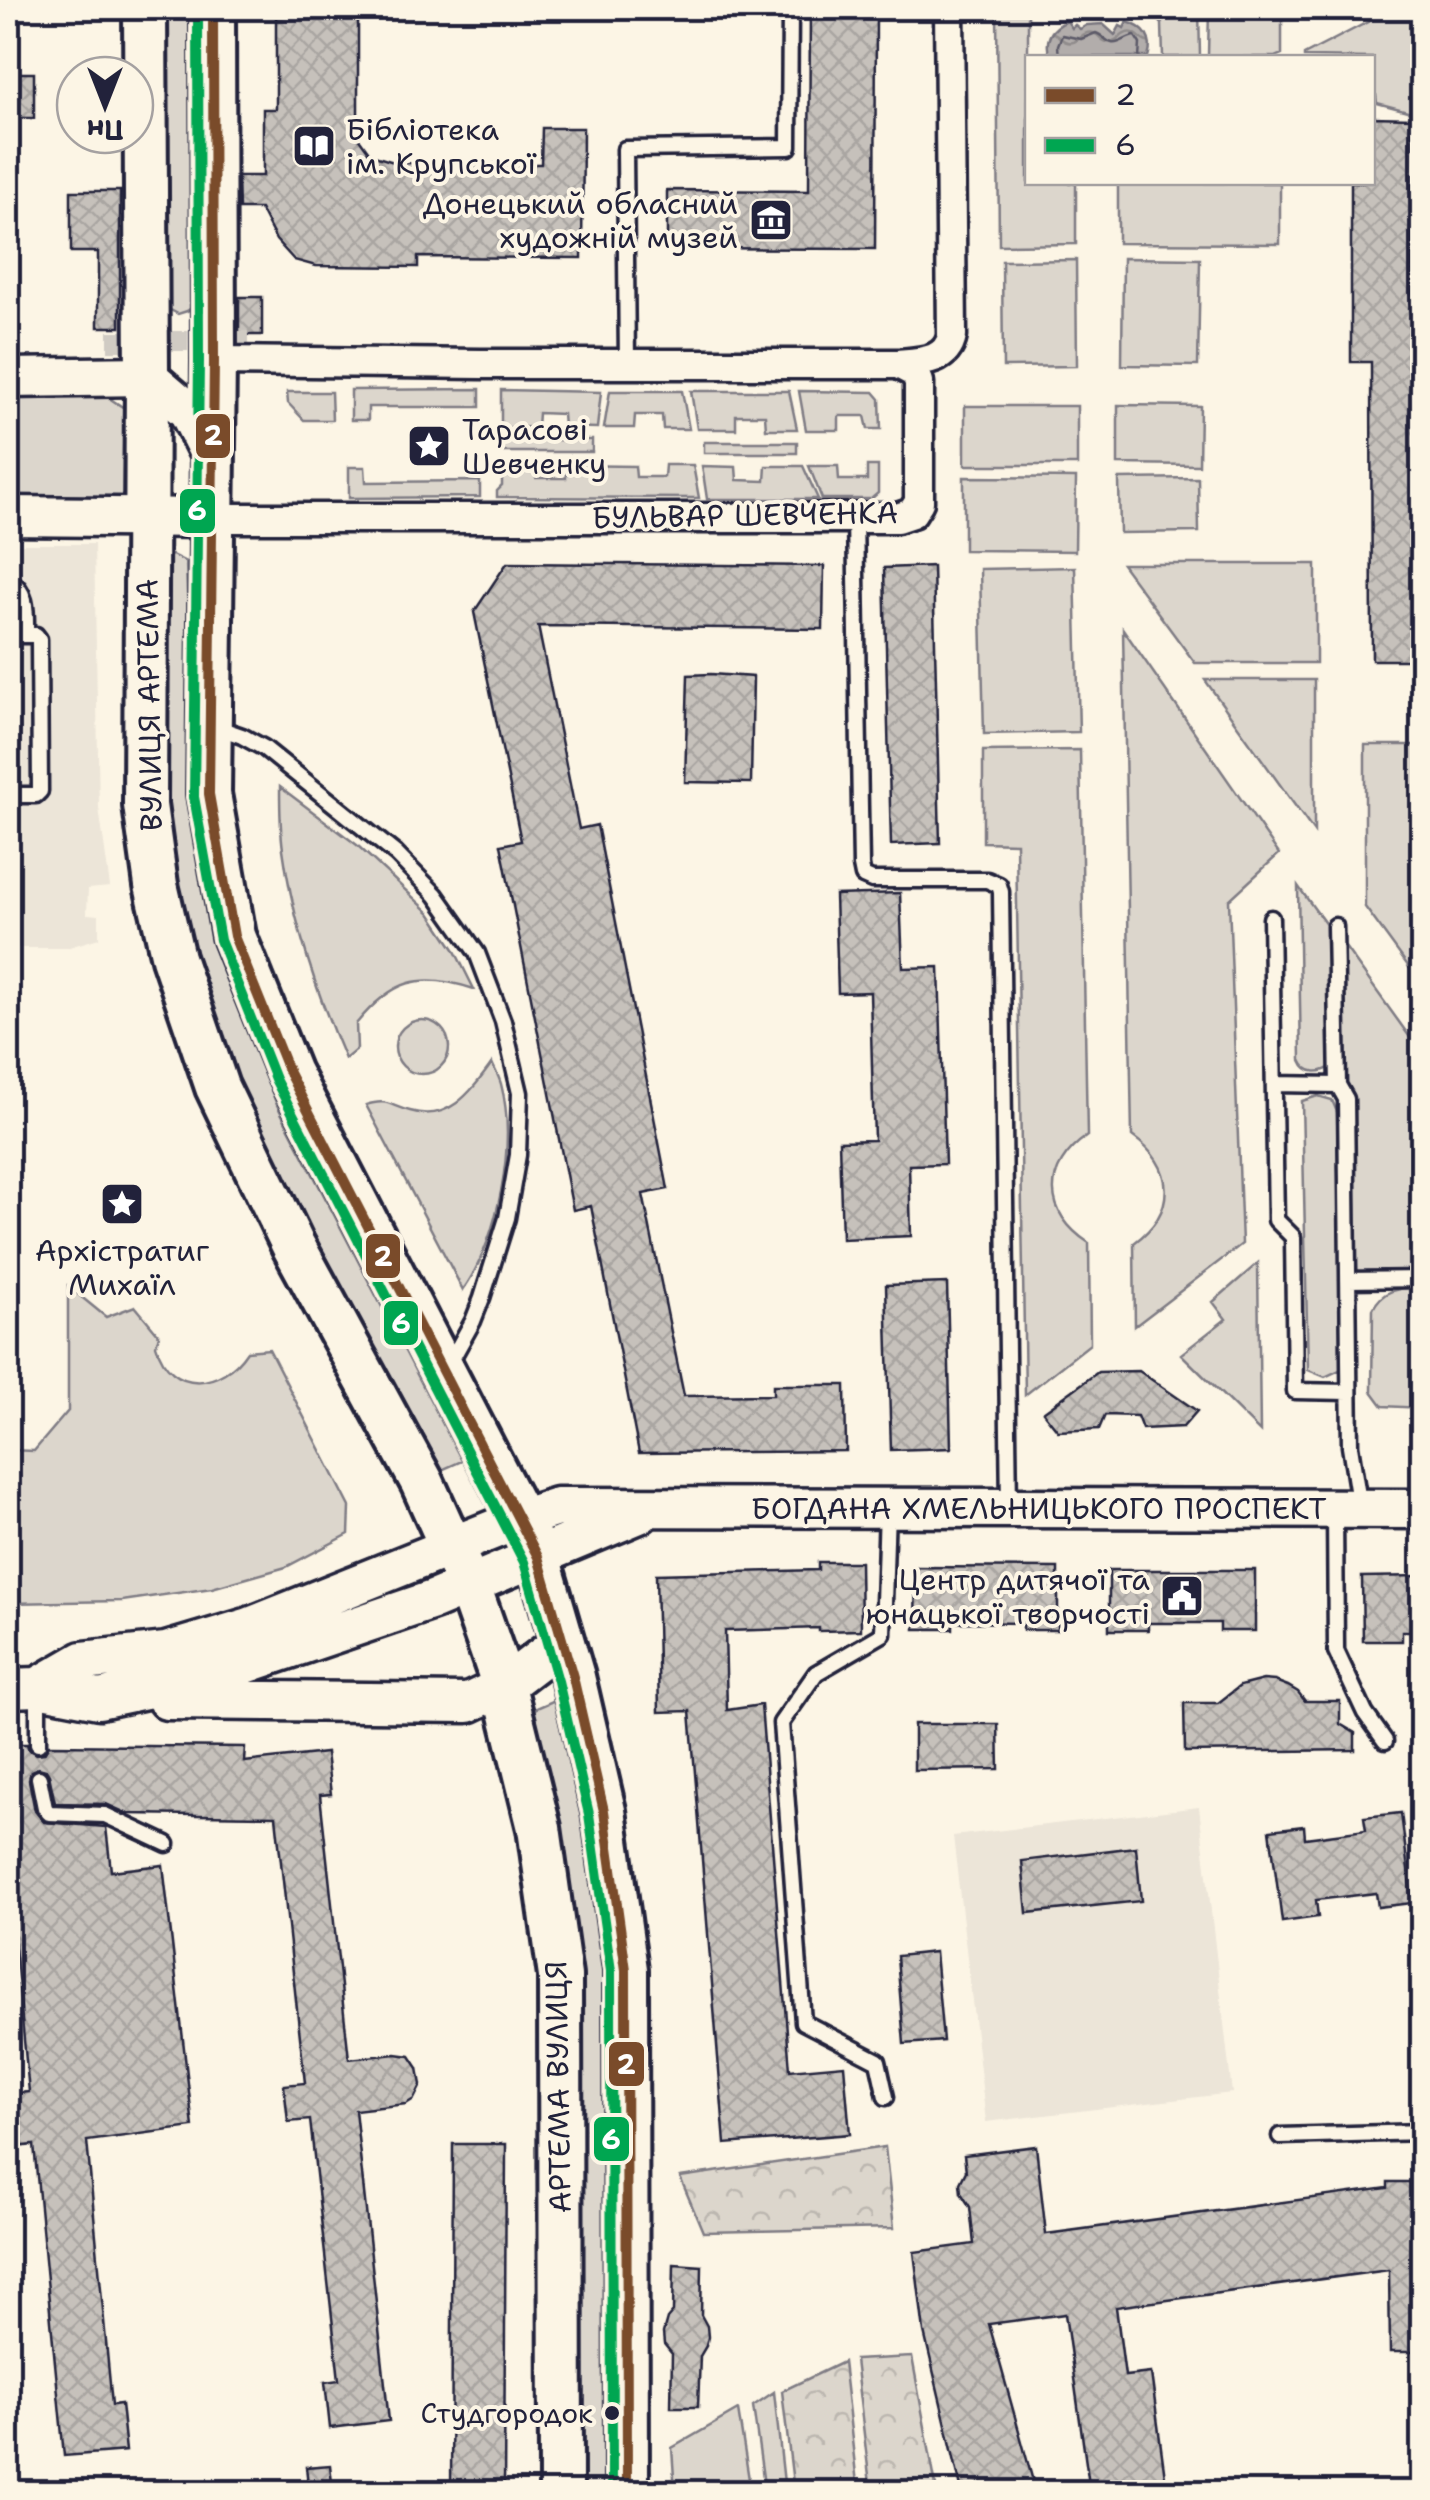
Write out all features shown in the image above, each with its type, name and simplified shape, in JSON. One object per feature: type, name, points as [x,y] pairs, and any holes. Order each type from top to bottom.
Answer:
[{"type":"main road","name":"ВУЛИЦЯ АРТЕМА","points":[[145,8],[145,805],[156,885],[173,958],[217,1087],[293,1246],[422,1482],[469,1586],[504,1686]]},
{"type":"main road","points":[[213,8],[210,794],[234,936],[289,1073],[538,1558],[604,1810],[626,1970],[628,2492]]},
{"type":"main road","points":[[147,310],[164,322],[188,326],[214,313]]},
{"type":"main road","points":[[8,378],[147,376],[188,411],[212,459]]},
{"type":"main road","points":[[8,516],[211,518]]},
{"type":"main road","name":"БОГДАНА ХМЕЛЬНИЦЬКОГО ПРОСПЕКТ","points":[[23,1688],[83,1662],[166,1652],[250,1627],[557,1507],[1422,1509]]},
{"type":"main road","name":"БОГДАНА ХМЕЛЬНИЦЬКОГО ПРОСПЕКТ","points":[[23,1688],[99,1699],[216,1674],[469,1586],[656,1507]]},
{"type":"main road","points":[[99,1699],[468,1702],[504,1686],[562,1641]]},
{"type":"main road","name":"АРТЕМА ВУЛИЦЯ","points":[[504,1686],[539,1828],[560,1976],[562,2492]]},
{"type":"street","points":[[214,360],[898,364],[943,355],[950,348],[949,8]]},
{"type":"street","name":"БУЛЬВАР ШЕВЧЕНКА","points":[[211,518],[906,516],[920,502],[920,382],[915,373],[898,364]]},
{"type":"lane","points":[[627,364],[625,148],[789,147],[790,8]]},
{"type":"lane","points":[[855,517],[864,876],[872,880],[987,880],[999,885],[1001,892],[1009,1508]]},
{"type":"lane","points":[[8,579],[22,592],[26,634]]},
{"type":"lane","points":[[8,635],[36,635],[39,639],[40,791],[36,795],[8,795]]},
{"type":"lane","points":[[209,725],[264,748],[409,867],[436,895],[476,953],[503,1020],[520,1093],[518,1155],[506,1218],[482,1298],[445,1372]]},
{"type":"lane","points":[[1271,918],[1276,1220],[1293,1237],[1295,1390],[1348,1392]]},
{"type":"lane","points":[[1335,926],[1338,1085],[1346,1098],[1350,1446],[1336,1650],[1365,1713],[1385,1741]]},
{"type":"lane","points":[[1274,1084],[1338,1085]]},
{"type":"lane","points":[[1348,1280],[1422,1279]]},
{"type":"lane","points":[[886,2096],[878,2061],[804,2022],[781,1724],[816,1673],[883,1634],[887,1508]]},
{"type":"lane","points":[[23,1688],[38,1744]]},
{"type":"lane","points":[[39,1778],[49,1813],[105,1815],[167,1844]]},
{"type":"lane","points":[[1280,2136],[1422,2132]]},
{"type":"shaded area","points":[[8,544],[94,544],[99,808],[110,887],[88,889],[87,914],[99,915],[99,938],[66,948],[8,948]]},
{"type":"shaded area","points":[[1199,1807],[1232,2093],[986,2122],[953,1836]]},
{"type":"green space","points":[[161,8],[191,8],[194,306],[178,314],[163,306]]},
{"type":"green space","points":[[997,8],[1039,8],[1028,15],[1025,185],[1076,185],[1076,244],[999,245]]},
{"type":"green space","points":[[1147,8],[1199,8],[1200,55],[1163,55],[1162,24]]},
{"type":"green space","points":[[1209,8],[1282,8],[1282,54],[1208,55]]},
{"type":"green space","points":[[1395,8],[1416,8],[1419,114],[1377,103],[1375,55],[1304,55]]},
{"type":"green space","points":[[1118,185],[1280,185],[1280,244],[1118,243]]},
{"type":"green space","points":[[1123,258],[1200,259],[1198,366],[1122,365]]},
{"type":"green space","points":[[1076,260],[1077,366],[1003,367],[1002,261]]},
{"type":"green space","points":[[480,389],[480,407],[368,407],[368,420],[351,420],[351,390]]},
{"type":"green space","points":[[501,390],[601,392],[597,428],[564,427],[563,414],[538,413],[537,427],[501,428]]},
{"type":"green space","points":[[610,391],[682,391],[689,429],[663,429],[662,415],[635,415],[634,428],[604,428]]},
{"type":"green space","points":[[691,391],[789,391],[797,429],[766,429],[765,415],[736,415],[736,429],[697,429]]},
{"type":"green space","points":[[799,391],[874,392],[880,399],[881,429],[868,429],[865,416],[839,416],[839,430],[806,430]]},
{"type":"green space","points":[[287,392],[331,392],[332,420],[304,420],[288,403]]},
{"type":"green space","points":[[8,394],[103,394],[124,408],[122,505],[8,512]]},
{"type":"green space","points":[[1118,405],[1200,406],[1199,465],[1118,464]]},
{"type":"green space","points":[[965,406],[1077,406],[1077,465],[965,465]]},
{"type":"green space","points":[[502,440],[592,440],[592,452],[502,452]]},
{"type":"green space","points":[[704,442],[797,442],[797,453],[704,453]]},
{"type":"green space","points":[[502,465],[535,466],[536,478],[566,478],[566,465],[635,466],[636,477],[664,477],[665,465],[693,465],[699,498],[497,497],[502,486]]},
{"type":"green space","points":[[702,466],[736,467],[737,480],[765,481],[766,466],[803,466],[818,499],[707,499]]},
{"type":"green space","points":[[809,466],[838,466],[839,480],[867,480],[867,466],[878,466],[878,493],[871,499],[822,499]]},
{"type":"green space","points":[[349,467],[365,467],[366,482],[480,481],[480,497],[349,498]]},
{"type":"green space","points":[[964,477],[1076,478],[1075,551],[964,550]]},
{"type":"green space","points":[[1198,478],[1199,532],[1120,533],[1119,479]]},
{"type":"green space","points":[[172,555],[186,562],[192,733],[215,934],[244,1023],[277,1105],[462,1461],[435,1473],[267,1158],[185,944],[168,840],[162,753],[161,561]]},
{"type":"green space","points":[[1122,564],[1316,564],[1316,663],[1195,663]]},
{"type":"green space","points":[[1075,567],[1079,732],[984,734],[980,569]]},
{"type":"green space","points":[[1123,629],[1279,854],[1229,900],[1242,1244],[1135,1326],[1134,1243],[1158,1217],[1166,1189],[1157,1161],[1132,1136]]},
{"type":"green space","points":[[1205,680],[1314,680],[1314,832]]},
{"type":"green space","points":[[1365,745],[1422,745],[1422,985],[1365,907]]},
{"type":"green space","points":[[1080,750],[1087,1136],[1062,1162],[1054,1190],[1063,1218],[1089,1243],[1090,1344],[1025,1395],[1016,843],[983,842],[983,751]]},
{"type":"green space","points":[[280,787],[357,845],[430,913],[474,989],[422,981],[395,989],[356,1024],[357,1049],[345,1059],[299,930],[282,841]]},
{"type":"green space","points":[[1298,886],[1329,929],[1333,1065],[1320,1071],[1311,1071],[1301,1060]]},
{"type":"green space","points":[[1340,940],[1422,1054],[1422,1271],[1357,1271],[1352,1096],[1344,1077]]},
{"type":"green space","points":[[422,1020],[441,1028],[449,1047],[441,1066],[422,1074],[403,1066],[395,1047],[403,1028]]},
{"type":"green space","points":[[492,1063],[505,1108],[505,1162],[495,1219],[463,1290],[366,1105],[384,1103],[410,1111],[437,1112],[458,1102]]},
{"type":"green space","points":[[1318,1096],[1332,1100],[1337,1112],[1342,1369],[1325,1377],[1308,1370],[1302,1101]]},
{"type":"green space","points":[[1258,1263],[1260,1432],[1181,1354],[1226,1319],[1213,1302]]},
{"type":"green space","points":[[68,1286],[106,1317],[135,1306],[159,1335],[156,1345],[163,1361],[185,1379],[211,1379],[237,1364],[247,1351],[269,1349],[350,1507],[349,1534],[286,1567],[212,1588],[122,1601],[8,1603],[8,1450],[34,1451],[68,1411]]},
{"type":"green space","points":[[1422,1287],[1422,1408],[1383,1406],[1372,1391],[1373,1309],[1387,1293]]},
{"type":"green space","points":[[564,1696],[606,1957],[609,2492],[575,2492],[546,1770],[532,1710]]},
{"type":"green space","points":[[885,2147],[894,2228],[703,2232],[680,2177]]},
{"type":"green space","points":[[912,2357],[937,2492],[871,2492],[855,2360]]},
{"type":"green space","points":[[843,2362],[858,2492],[794,2492],[782,2391]]},
{"type":"green space","points":[[774,2392],[785,2492],[765,2492],[753,2406]]},
{"type":"green space","points":[[738,2410],[751,2492],[675,2492],[672,2448]]},
{"type":"water","points":[[1067,21],[1072,28],[1075,25],[1080,29],[1103,24],[1115,35],[1127,22],[1143,31],[1150,51],[1149,55],[1050,55],[1050,35]]},
{"type":"building","name":"Бібліотека ім. Крупської","points":[[276,8],[358,8],[358,137],[371,155],[397,163],[541,164],[542,128],[583,128],[582,258],[418,257],[418,267],[316,266],[294,260],[276,240],[260,209],[239,209],[238,176],[263,176],[263,109],[276,109]]},
{"type":"building","points":[[810,8],[876,8],[875,249],[667,248],[667,190],[809,191]]},
{"type":"building","points":[[8,73],[34,73],[34,118],[8,118]]},
{"type":"building","points":[[1375,117],[1412,118],[1411,332],[1422,332],[1422,660],[1372,660],[1371,362],[1351,362],[1351,185],[1375,185]]},
{"type":"building","points":[[71,191],[120,191],[120,327],[98,327],[98,252],[71,252]]},
{"type":"building","points":[[239,297],[262,297],[262,335],[239,335]]},
{"type":"building","points":[[507,563],[824,566],[823,629],[538,626],[579,829],[597,825],[668,1189],[643,1194],[684,1396],[773,1395],[773,1385],[845,1385],[846,1451],[639,1453],[591,1206],[573,1210],[501,845],[521,841],[474,612]]},
{"type":"building","points":[[933,566],[940,843],[891,845],[884,568]]},
{"type":"building","points":[[688,675],[753,677],[751,783],[685,782]]},
{"type":"building","points":[[900,893],[903,968],[939,967],[945,1164],[909,1165],[911,1236],[842,1239],[839,1141],[874,1140],[870,992],[838,993],[835,895]]},
{"type":"building","points":[[947,1283],[951,1448],[891,1450],[886,1285]]},
{"type":"building","points":[[1139,1371],[1197,1411],[1183,1427],[1142,1429],[1137,1416],[1105,1415],[1099,1429],[1058,1431],[1043,1412],[1098,1372]]},
{"type":"building","points":[[818,1562],[860,1562],[861,1630],[725,1631],[727,1710],[761,1705],[790,2070],[844,2065],[850,2134],[725,2144],[690,1711],[659,1712],[656,1574],[818,1570]]},
{"type":"building","points":[[916,1567],[1058,1568],[1058,1630],[1023,1630],[1023,1623],[953,1622],[953,1629],[915,1629]]},
{"type":"building","name":"Центр дитячої та юнацької творчості","points":[[1109,1570],[1255,1570],[1255,1631],[1220,1631],[1220,1623],[1148,1623],[1148,1630],[1109,1630]]},
{"type":"building","points":[[1422,1576],[1422,1631],[1402,1631],[1402,1641],[1363,1641],[1362,1577]]},
{"type":"building","points":[[1263,1680],[1288,1686],[1305,1701],[1340,1701],[1340,1724],[1355,1733],[1355,1750],[1185,1752],[1184,1703],[1218,1703],[1240,1686]]},
{"type":"building","points":[[914,1724],[998,1724],[999,1769],[914,1770]]},
{"type":"building","points":[[8,1744],[27,1744],[37,1754],[44,1753],[49,1745],[245,1747],[244,1762],[326,1753],[331,1794],[320,1795],[349,2059],[410,2056],[418,2068],[421,2085],[414,2099],[406,2104],[355,2110],[389,2421],[330,2428],[325,2382],[339,2380],[310,2120],[288,2122],[284,2085],[305,2083],[276,1816],[128,1814],[106,1804],[55,1803],[49,1775],[38,1768],[31,1771],[29,1780],[35,1811],[44,1822],[106,1827],[111,1871],[163,1865],[193,2127],[87,2141],[112,2405],[121,2404],[126,2451],[64,2456],[34,2145],[8,2148],[8,2094],[29,2092],[8,1873]]},
{"type":"building","points":[[1401,1813],[1412,1903],[1378,1907],[1376,1893],[1316,1900],[1318,1917],[1282,1922],[1270,1830],[1304,1826],[1305,1838],[1366,1830],[1364,1817]]},
{"type":"building","points":[[1136,1847],[1141,1901],[1027,1913],[1022,1861]]},
{"type":"building","points":[[935,1952],[943,2041],[904,2044],[897,1956]]},
{"type":"building","points":[[453,2144],[506,2144],[504,2492],[451,2492]]},
{"type":"building","points":[[1036,2146],[1046,2234],[1388,2188],[1388,2182],[1422,2182],[1422,2352],[1390,2352],[1389,2270],[1116,2307],[1125,2376],[1151,2373],[1167,2492],[1090,2492],[1065,2314],[989,2324],[1036,2492],[962,2492],[924,2332],[914,2252],[974,2244],[970,2207],[961,2193],[960,2183],[966,2171],[964,2155]]},
{"type":"building","points":[[674,2264],[702,2266],[701,2315],[708,2337],[700,2356],[698,2407],[671,2407],[672,2354],[664,2344],[663,2333],[673,2312]]},
{"type":"building","points":[[330,2465],[333,2492],[309,2492],[306,2467]]},
{"type":"tunnel","points":[[108,341],[251,341]]},
{"type":"transit line","name":"6","points":[[198,8],[194,797],[220,940],[275,1079],[524,1562],[558,1681],[589,1814],[611,1971],[612,2492]]},
{"type":"transit line","name":"2","points":[[213,8],[209,794],[234,936],[289,1073],[538,1557],[573,1677],[604,1811],[626,1970],[627,2492]]},
{"type":"place","name":"Бібліотека ім. Крупської","points":[[314,146]]},
{"type":"place","name":"Донецький обласний художній музей","points":[[771,220]]},
{"type":"place","name":"Тарасові Шевченку","points":[[429,446]]},
{"type":"place","name":"Архістратиг Михаїл","points":[[122,1204]]},
{"type":"place","name":"Центр дитячої та юнацької творчості","points":[[1182,1596]]},
{"type":"place","name":"Студгородок","points":[[612,2413]]}]
